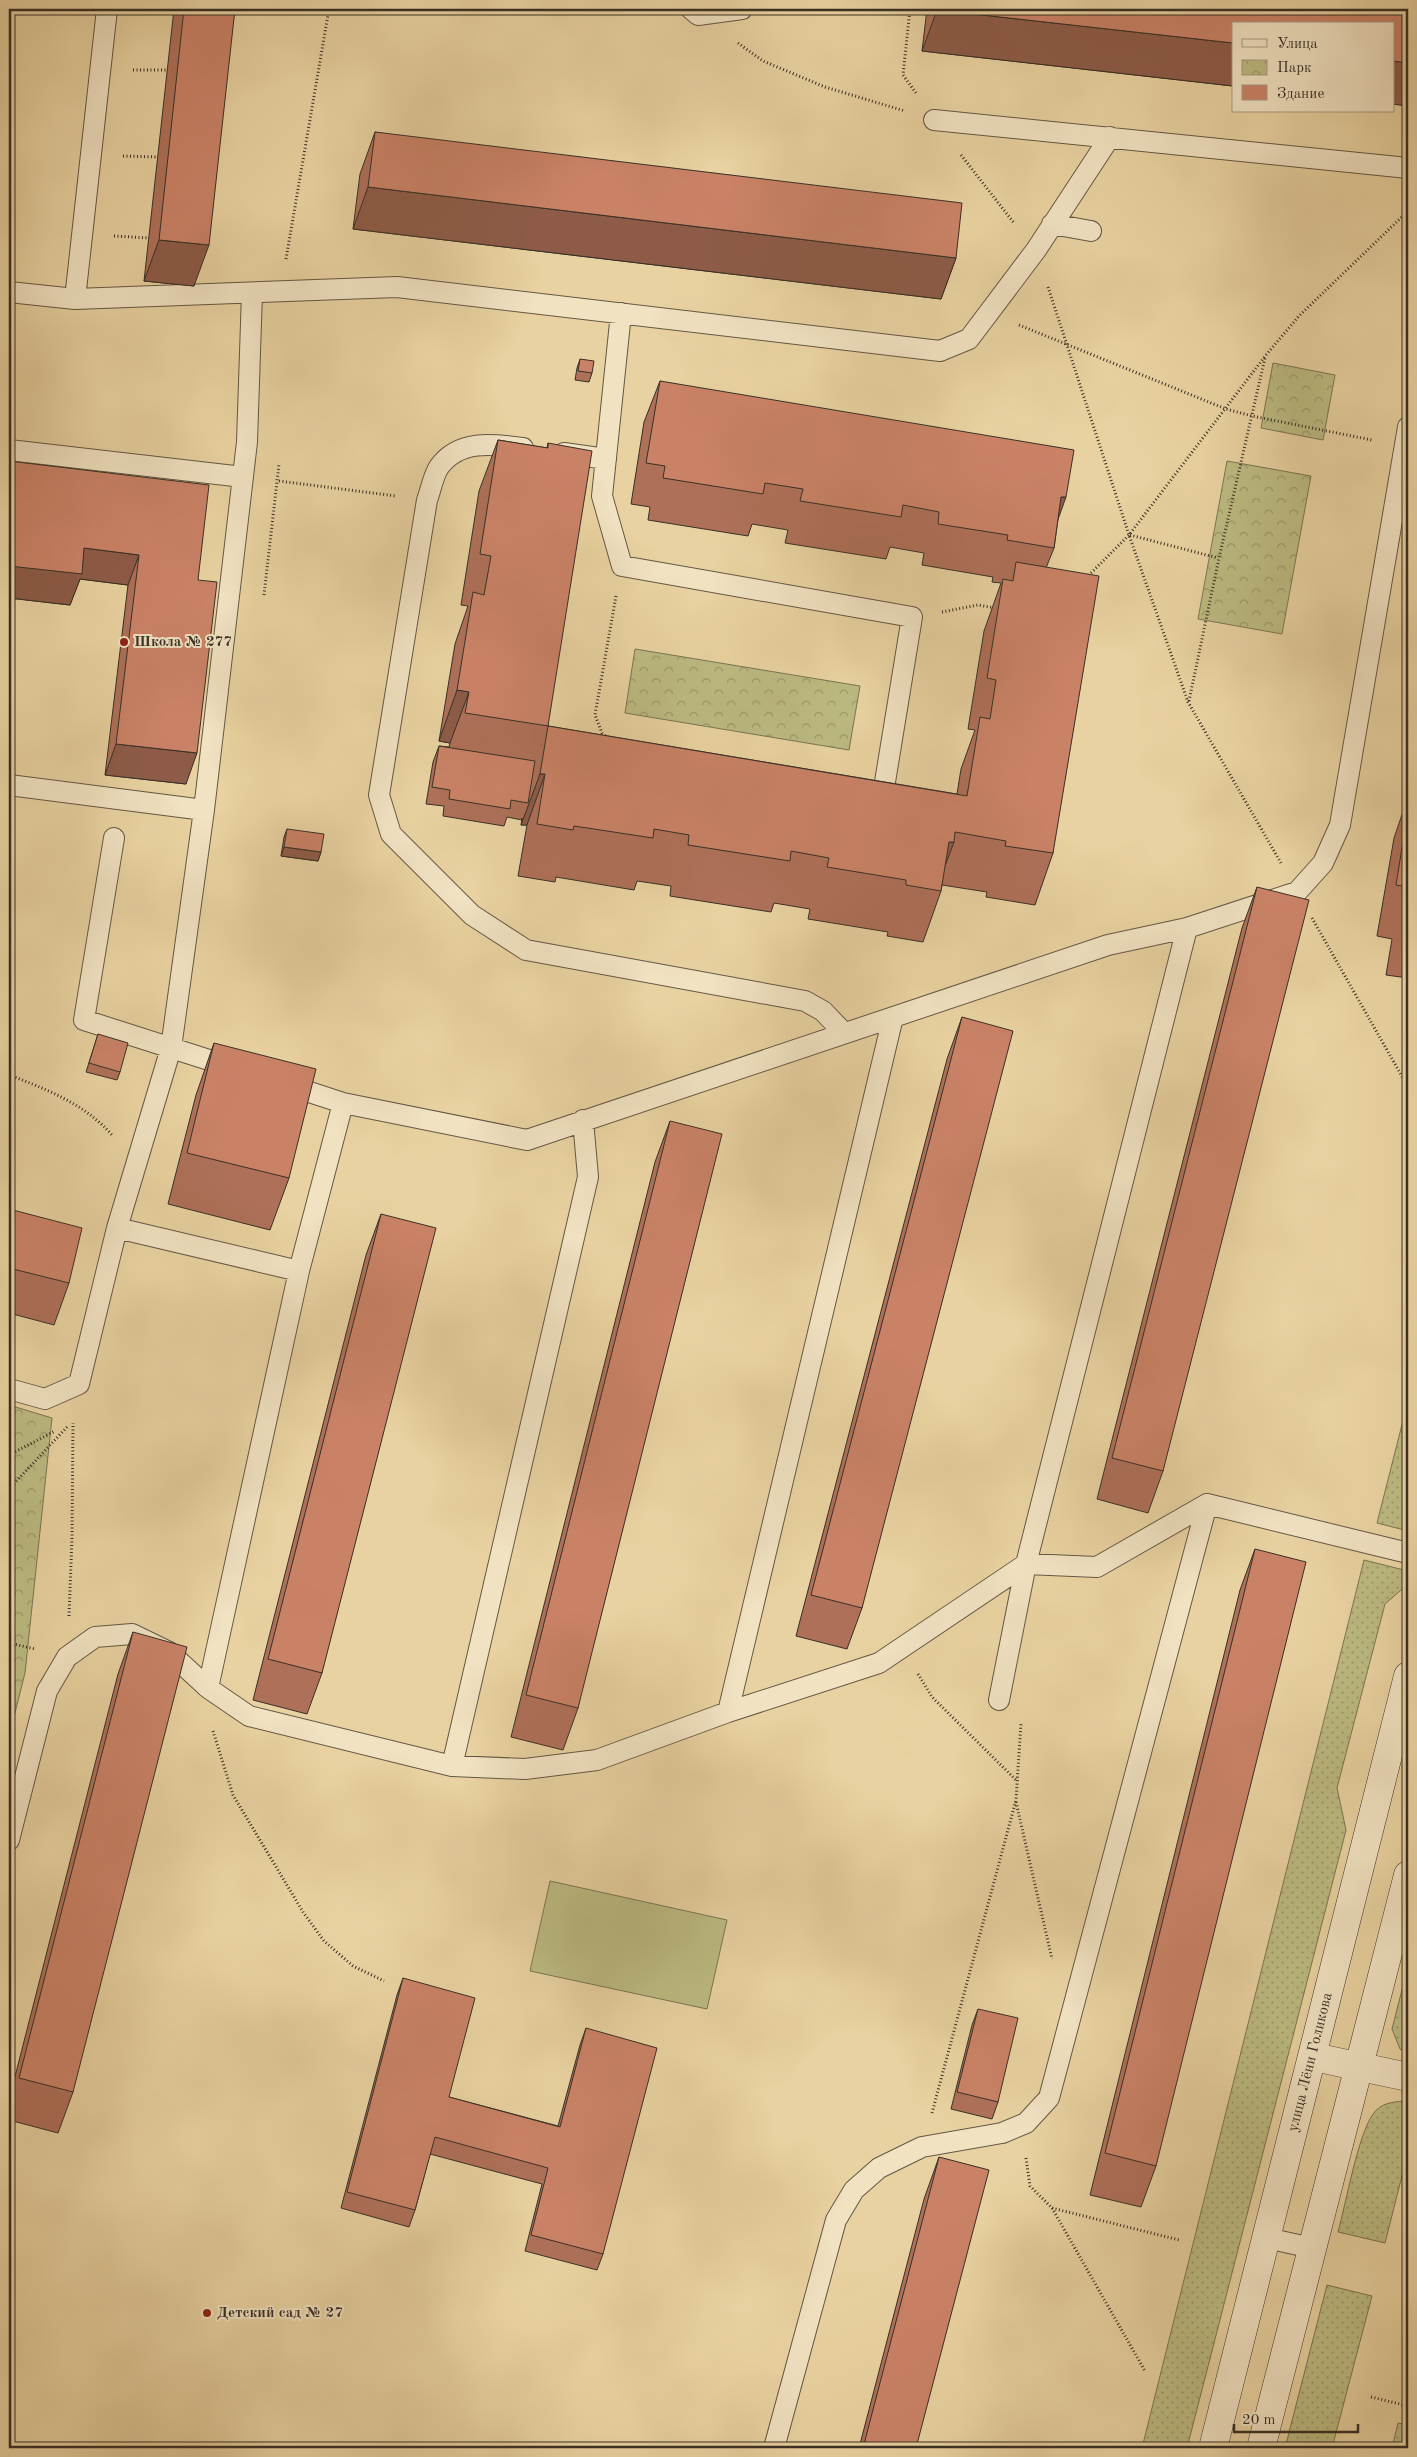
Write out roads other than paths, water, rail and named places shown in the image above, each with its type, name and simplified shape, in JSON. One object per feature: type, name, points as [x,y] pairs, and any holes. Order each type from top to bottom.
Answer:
[{"type":"street","name":"улица Лёни Голикова","points":[[1213,2448],[1314,2057],[1408,1676]]},
{"type":"street","points":[[1261,2448],[1408,1875]]},
{"type":"street","points":[[1314,2057],[1408,2077]]},
{"type":"lane","points":[[75,299],[107,9]]},
{"type":"lane","points":[[694,12],[742,9]]},
{"type":"lane","points":[[934,120],[1408,168]]},
{"type":"lane","points":[[9,292],[75,299],[397,288],[940,351],[969,339],[1036,250],[1110,138]]},
{"type":"lane","points":[[1052,224],[1091,231]]},
{"type":"lane","points":[[9,1390],[45,1398],[79,1384],[117,1228],[171,1048],[204,810],[248,442],[252,293]]},
{"type":"lane","points":[[621,313],[602,496],[622,566],[912,617],[884,788]]},
{"type":"lane","points":[[114,838],[84,1020],[343,1103],[527,1140],[1108,945],[1187,928],[1297,892],[1324,863],[1340,825],[1408,427]]},
{"type":"lane","points":[[606,458],[487,443],[460,449],[439,467],[427,500],[379,794],[391,834],[472,915],[526,950],[805,1001],[823,1011],[844,1033]]},
{"type":"lane","points":[[9,450],[243,477]]},
{"type":"lane","points":[[9,785],[204,810]]},
{"type":"lane","points":[[999,1700],[1026,1564],[1187,928]]},
{"type":"lane","points":[[728,1712],[893,1017]]},
{"type":"lane","points":[[208,1688],[299,1271],[343,1103]]},
{"type":"lane","points":[[452,1766],[588,1177],[583,1120]]},
{"type":"lane","points":[[117,1228],[299,1271]]},
{"type":"lane","points":[[774,2448],[836,2220],[854,2190],[880,2168],[922,2147],[1002,2133],[1026,2123],[1049,2098],[1207,1504]]},
{"type":"lane","points":[[9,1840],[47,1691],[67,1657],[95,1637],[132,1634],[169,1652],[208,1688],[249,1716],[452,1766],[525,1769],[597,1760],[728,1712],[879,1663],[1026,1564],[1097,1567],[1207,1504],[1408,1553]]},
{"type":"lane","points":[[1267,2238],[1312,2248]]},
{"type":"place","name":"Школа № 277","points":[[124,642]]},
{"type":"place","name":"Детский сад № 27","points":[[207,2313]]}]
